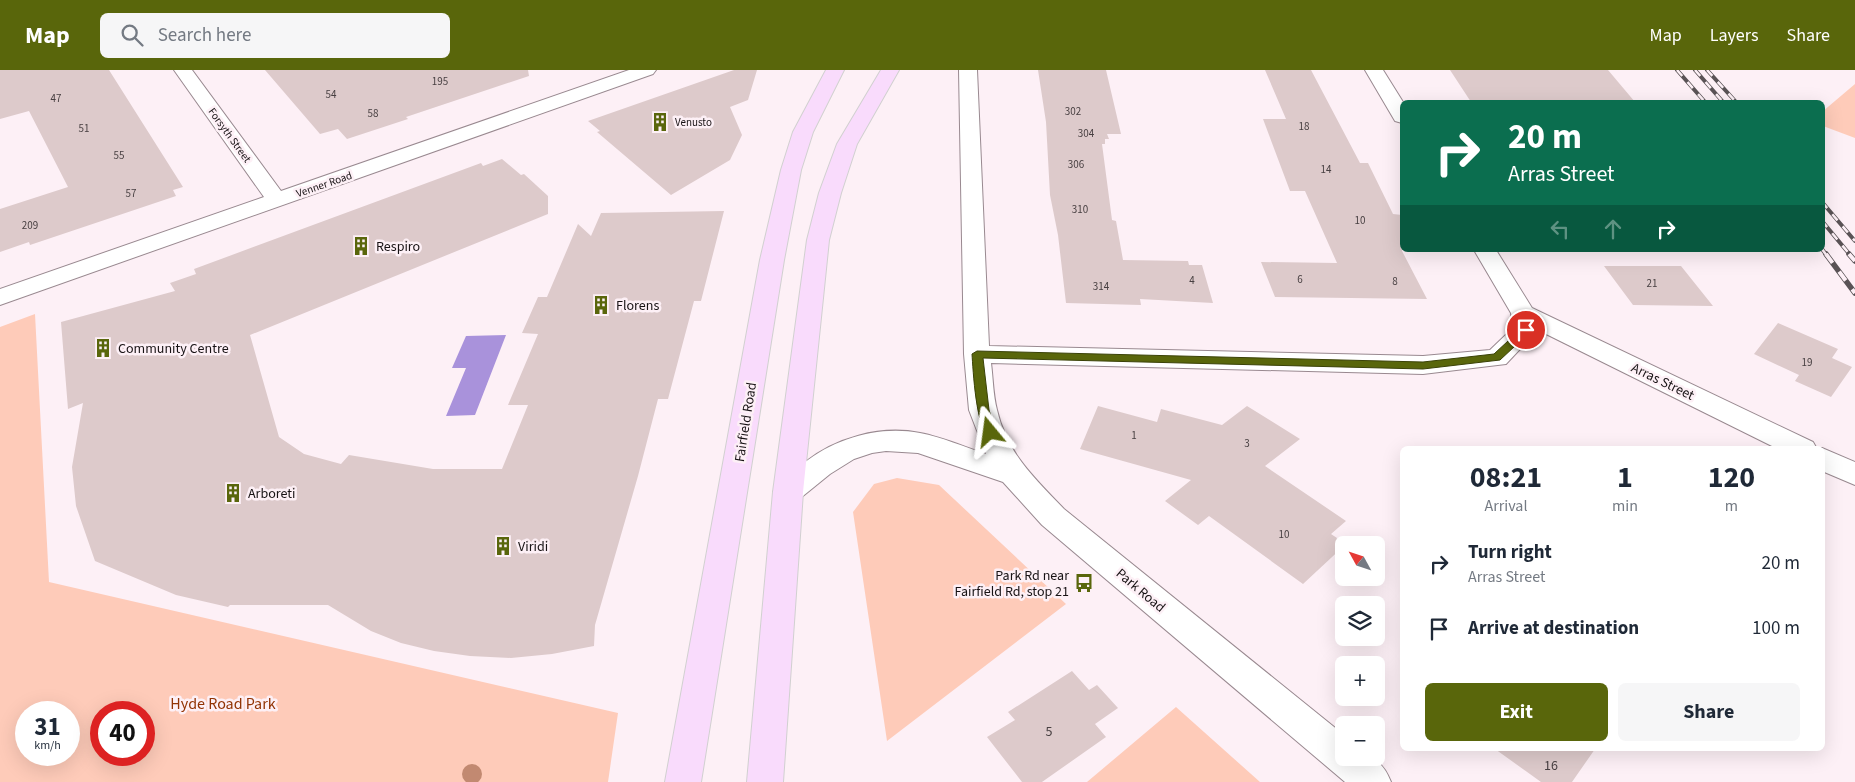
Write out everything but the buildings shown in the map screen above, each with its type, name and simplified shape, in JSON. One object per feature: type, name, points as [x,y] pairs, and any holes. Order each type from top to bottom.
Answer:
[{"type":"main road","points":[[764,782],[788,492],[818,240],[830,193],[847,144],[890,70]]},
{"type":"main road","name":"Fairfield Road","points":[[683,782],[772,260],[791,170],[803,132],[832,71]]},
{"type":"street","name":"Forsyth Street","points":[[183,70],[278,200]]},
{"type":"street","name":"Venner Road","points":[[0,297],[647,70]]},
{"type":"street","points":[[968,70],[977,354],[1423,365],[1497,358],[1526,330],[1523,312],[1486,252]]},
{"type":"street","points":[[1374,70],[1400,114]]},
{"type":"street","name":"Arras Street","points":[[1523,312],[1797,446]]},
{"type":"street","name":"Park Road","points":[[977,354],[983,410],[999,453],[1013,474],[1034,498],[1067,530],[1373,782]]},
{"type":"street","points":[[788,492],[820,466],[844,452],[869,443],[886,441],[919,442],[1013,474]]},
{"type":"street","points":[[1825,459],[1855,474]]},
{"type":"green space","points":[[1855,84],[1855,138],[1825,127],[1825,109]]},
{"type":"green space","name":"Hyde Road Park","points":[[35,314],[49,582],[618,713],[608,782],[0,782],[0,327]]},
{"type":"green space","points":[[897,478],[939,485],[1066,604],[887,741],[853,512],[874,484]]},
{"type":"green space","points":[[1176,707],[1260,782],[1087,782]]},
{"type":"shaded area","points":[[506,335],[475,415],[446,416],[466,368],[452,368],[466,336]]},
{"type":"railway","points":[[1677,70],[1703,100]]},
{"type":"railway","points":[[1695,70],[1721,100]]},
{"type":"railway","points":[[1707,70],[1734,100]]},
{"type":"railway","points":[[1825,206],[1855,241]]},
{"type":"railway","points":[[1825,225],[1851,256]]},
{"type":"railway","points":[[1824,252],[1827,256]]},
{"type":"railway","points":[[1826,254],[1855,293]]},
{"type":"railway","points":[[1849,254],[1855,261]]},
{"type":"place","name":"Venusto","points":[[660,122]]},
{"type":"place","name":"Respiro","points":[[361,246]]},
{"type":"place","name":"Florens","points":[[601,305]]},
{"type":"place","name":"Community Centre","points":[[103,348]]},
{"type":"place","name":"Arboreti","points":[[233,493]]},
{"type":"place","name":"Viridi","points":[[503,546]]},
{"type":"place","name":"Park Rd near Fairfield Rd, stop 21","points":[[1084,583]]},
{"type":"route","points":[[990,432],[983,410],[977,354],[1423,365],[1497,358],[1526,330]]}]
